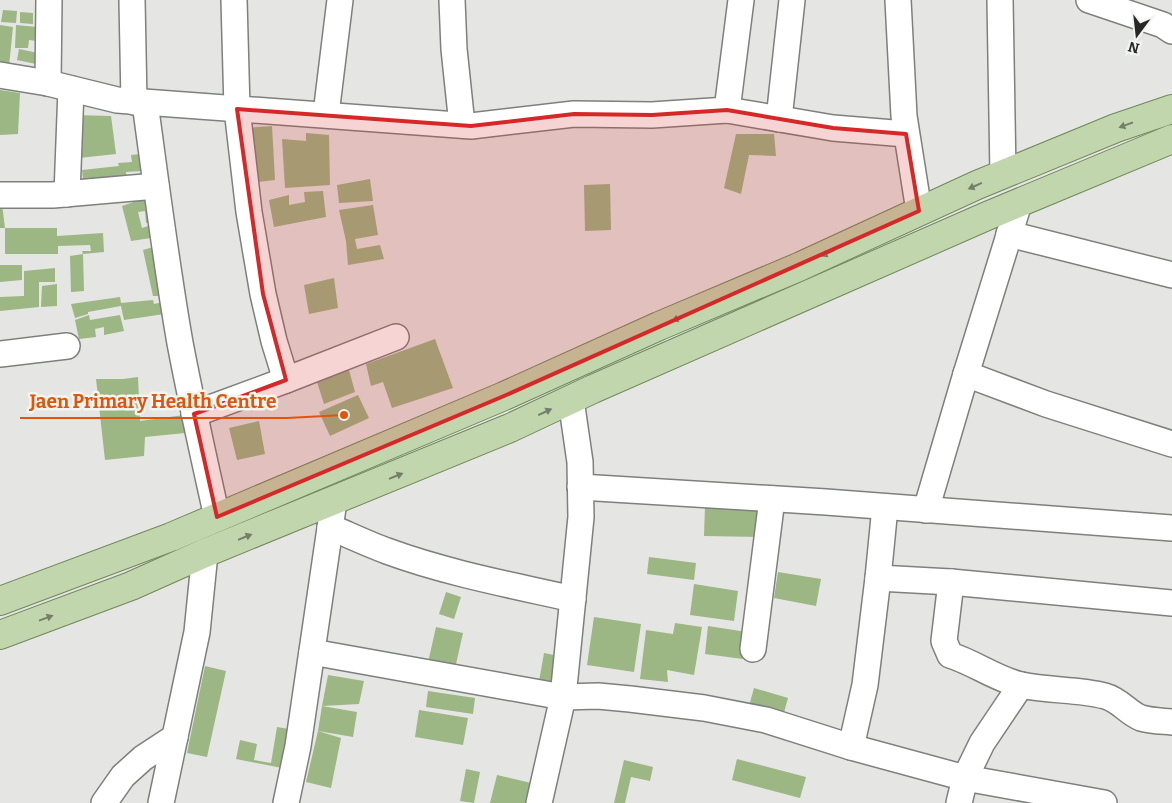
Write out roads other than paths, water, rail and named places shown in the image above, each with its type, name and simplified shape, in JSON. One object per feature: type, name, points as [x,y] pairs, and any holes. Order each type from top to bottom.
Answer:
[{"type":"main road","points":[[0,602],[171,537],[504,396],[659,326],[800,266],[1003,174],[1116,128],[1172,108]]},
{"type":"main road","points":[[0,635],[131,586],[205,553],[332,514],[571,400],[1019,203],[1172,139]]},
{"type":"street","points":[[49,0],[60,86],[67,194]]},
{"type":"street","points":[[132,0],[140,102],[194,414],[217,517]]},
{"type":"street","points":[[234,0],[237,109],[249,212],[263,294],[274,341],[286,380]]},
{"type":"street","points":[[326,114],[340,0]]},
{"type":"street","points":[[452,0],[454,49],[462,125]]},
{"type":"street","points":[[728,110],[741,0]]},
{"type":"street","points":[[780,118],[792,0]]},
{"type":"street","points":[[898,0],[904,116],[919,211]]},
{"type":"street","points":[[1000,0],[1003,174]]},
{"type":"street","points":[[1089,0],[1163,25],[1172,30]]},
{"type":"street","points":[[0,75],[60,86],[117,100],[471,126],[574,114],[652,115],[728,110],[833,128],[906,134]]},
{"type":"street","points":[[0,195],[67,194],[156,186]]},
{"type":"street","points":[[926,510],[1019,203]]},
{"type":"street","points":[[1009,234],[1172,275]]},
{"type":"street","points":[[194,414],[396,337]]},
{"type":"street","points":[[0,354],[67,346]]},
{"type":"street","points":[[966,374],[1046,404],[1172,444]]},
{"type":"street","points":[[541,802],[563,697],[581,516],[580,462],[571,400]]},
{"type":"street","points":[[580,488],[772,499],[1172,528]]},
{"type":"street","points":[[753,649],[772,499]]},
{"type":"street","points":[[851,747],[865,685],[885,507]]},
{"type":"street","points":[[286,803],[298,746],[332,514],[387,551],[488,580],[573,599]]},
{"type":"street","points":[[161,803],[197,632],[205,553]]},
{"type":"street","points":[[878,578],[951,582],[1172,603]]},
{"type":"street","points":[[951,582],[944,641],[950,655],[973,664],[993,675],[1021,685],[1106,696],[1121,703],[1141,718],[1172,722]]},
{"type":"street","points":[[312,652],[563,697],[598,696],[704,708],[766,720],[851,747],[965,778],[1104,803]]},
{"type":"street","points":[[959,803],[965,778],[982,743],[1021,685]]},
{"type":"street","points":[[104,803],[123,776],[143,758],[175,737]]},
{"type":"place","name":"Jaen Primary Health Centre","points":[[344,415]]}]
